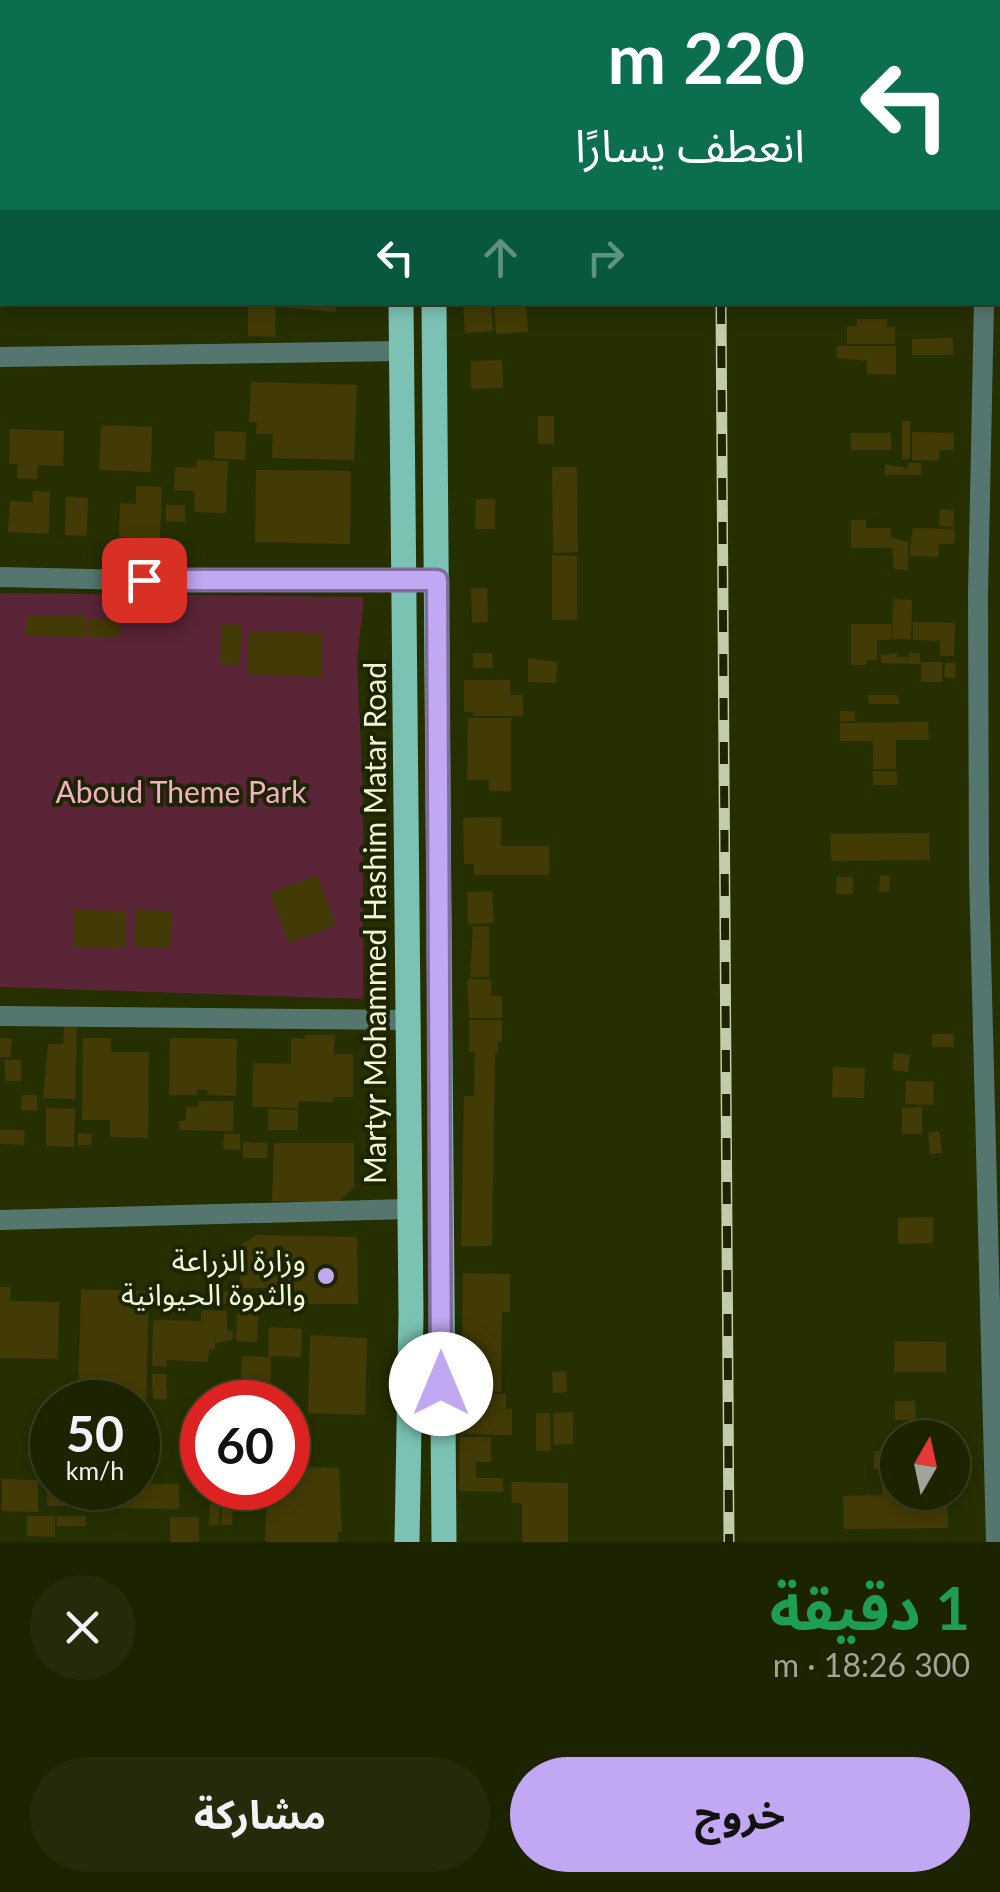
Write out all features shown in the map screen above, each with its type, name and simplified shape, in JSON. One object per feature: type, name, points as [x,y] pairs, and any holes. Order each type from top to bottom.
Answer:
[{"type":"main road","name":"Martyr Mohammed Hashim Matar Road","points":[[401,305],[411,1315],[407,1542]]},
{"type":"main road","points":[[434,305],[444,1542]]},
{"type":"street","points":[[984,305],[978,594],[979,876],[996,1542]]},
{"type":"street","points":[[0,357],[402,351]]},
{"type":"street","points":[[0,577],[437,580]]},
{"type":"street","points":[[0,1016],[408,1020]]},
{"type":"street","points":[[0,1220],[408,1209]]},
{"type":"green space","name":"Aboud Theme Park","points":[[0,593],[364,597],[357,662],[363,794],[363,999],[0,987]]},
{"type":"building","points":[[248,305],[276,305],[275,337],[248,336]]},
{"type":"building","points":[[336,305],[336,312],[278,307]]},
{"type":"building","points":[[463,305],[491,305],[493,331],[465,333]]},
{"type":"building","points":[[494,305],[526,305],[528,332],[496,334]]},
{"type":"building","points":[[857,319],[887,319],[887,327],[895,327],[895,344],[847,344],[847,326],[857,326]]},
{"type":"building","points":[[953,338],[953,355],[912,355],[912,339]]},
{"type":"building","points":[[837,346],[896,346],[896,375],[867,374],[867,361],[837,358]]},
{"type":"building","points":[[502,360],[503,388],[471,389],[471,361]]},
{"type":"building","points":[[251,382],[357,385],[354,460],[272,458],[273,434],[256,434],[257,422],[249,422]]},
{"type":"building","points":[[538,416],[554,416],[554,444],[538,444]]},
{"type":"building","points":[[902,421],[910,421],[910,459],[902,459]]},
{"type":"building","points":[[101,425],[152,427],[151,472],[99,470]]},
{"type":"building","points":[[10,429],[64,431],[63,466],[38,465],[37,479],[17,478],[18,464],[9,464]]},
{"type":"building","points":[[215,431],[246,432],[245,460],[214,458]]},
{"type":"building","points":[[912,432],[954,433],[954,450],[939,450],[939,461],[912,460]]},
{"type":"building","points":[[851,433],[891,433],[891,450],[851,450]]},
{"type":"building","points":[[197,460],[228,461],[226,513],[194,512],[195,491],[174,490],[175,467],[196,468]]},
{"type":"building","points":[[908,463],[921,463],[921,475],[885,475],[885,464],[908,468]]},
{"type":"building","points":[[552,467],[577,467],[578,552],[553,553]]},
{"type":"building","points":[[256,470],[351,471],[350,544],[255,542]]},
{"type":"building","points":[[136,486],[162,487],[160,539],[119,537],[120,503],[136,504]]},
{"type":"building","points":[[33,491],[50,492],[49,534],[8,532],[10,501],[33,502]]},
{"type":"building","points":[[66,497],[88,498],[87,536],[65,535]]},
{"type":"building","points":[[476,499],[495,499],[495,529],[475,529]]},
{"type":"building","points":[[166,505],[185,505],[185,522],[166,521]]},
{"type":"building","points":[[940,509],[954,510],[954,527],[939,526]]},
{"type":"building","points":[[851,520],[866,520],[866,528],[891,528],[891,537],[908,542],[908,570],[894,569],[892,548],[851,548]]},
{"type":"building","points":[[913,528],[955,529],[954,544],[939,544],[938,557],[909,556]]},
{"type":"building","points":[[552,555],[577,556],[577,620],[552,620]]},
{"type":"building","points":[[471,588],[487,588],[488,622],[472,623]]},
{"type":"building","points":[[893,599],[912,600],[911,639],[892,639]]},
{"type":"building","points":[[27,615],[85,616],[85,637],[26,636]]},
{"type":"building","points":[[87,619],[119,619],[119,638],[87,638]]},
{"type":"building","points":[[913,622],[955,623],[954,656],[940,656],[940,641],[913,640]]},
{"type":"building","points":[[222,624],[242,625],[239,665],[220,664]]},
{"type":"building","points":[[851,624],[891,624],[891,640],[877,640],[877,660],[851,665]]},
{"type":"building","points":[[249,631],[322,633],[321,677],[247,674]]},
{"type":"building","points":[[473,653],[492,653],[493,668],[473,668]]},
{"type":"building","points":[[897,653],[897,657],[909,657],[909,653],[920,653],[920,664],[881,663],[881,655]]},
{"type":"building","points":[[528,658],[557,662],[556,683],[528,682]]},
{"type":"building","points":[[921,662],[942,662],[942,682],[921,682]]},
{"type":"building","points":[[945,663],[956,663],[955,678],[944,677]]},
{"type":"building","points":[[464,680],[510,680],[510,695],[523,695],[523,716],[473,716],[473,712],[464,712]]},
{"type":"building","points":[[868,695],[898,695],[899,704],[869,704]]},
{"type":"building","points":[[840,711],[855,711],[855,721],[840,721]]},
{"type":"building","points":[[468,718],[511,718],[511,791],[489,791],[489,780],[467,780]]},
{"type":"building","points":[[928,722],[929,740],[896,740],[896,769],[873,769],[873,741],[840,741],[840,723]]},
{"type":"building","points":[[873,771],[897,771],[897,785],[873,785]]},
{"type":"building","points":[[501,817],[501,846],[549,846],[549,875],[474,875],[474,864],[464,864],[463,818]]},
{"type":"building","points":[[929,833],[930,860],[831,861],[830,834]]},
{"type":"building","points":[[317,875],[336,925],[289,943],[270,893]]},
{"type":"building","points":[[880,875],[890,876],[889,892],[879,892]]},
{"type":"building","points":[[837,877],[853,877],[853,894],[836,894]]},
{"type":"building","points":[[492,891],[494,923],[468,924],[467,892]]},
{"type":"building","points":[[74,910],[125,911],[125,948],[73,947]]},
{"type":"building","points":[[136,910],[172,911],[170,948],[134,946]]},
{"type":"building","points":[[473,926],[489,926],[489,977],[470,977]]},
{"type":"building","points":[[467,979],[491,979],[491,996],[502,996],[502,1018],[469,1018]]},
{"type":"building","points":[[469,1020],[502,1020],[502,1042],[498,1042],[495,1052],[492,1246],[461,1246],[464,1096],[474,1096],[475,1052],[469,1052]]},
{"type":"building","points":[[64,1027],[77,1027],[75,1099],[43,1098],[48,1044],[63,1044]]},
{"type":"building","points":[[932,1034],[954,1034],[954,1047],[932,1047]]},
{"type":"building","points":[[305,1035],[335,1035],[334,1054],[353,1054],[353,1097],[333,1097],[333,1102],[298,1101],[298,1108],[252,1107],[253,1063],[291,1064],[291,1038],[305,1039]]},
{"type":"building","points":[[0,1038],[12,1039],[10,1057],[0,1057]]},
{"type":"building","points":[[83,1038],[111,1038],[111,1052],[149,1052],[148,1138],[110,1137],[110,1120],[82,1120]]},
{"type":"building","points":[[170,1038],[237,1039],[236,1096],[207,1095],[208,1090],[197,1090],[197,1095],[169,1095]]},
{"type":"building","points":[[894,1053],[910,1055],[908,1072],[892,1070]]},
{"type":"building","points":[[5,1060],[21,1060],[21,1081],[5,1081]]},
{"type":"building","points":[[833,1067],[865,1068],[864,1098],[832,1097]]},
{"type":"building","points":[[906,1081],[934,1082],[933,1105],[905,1104]]},
{"type":"building","points":[[22,1095],[37,1095],[37,1111],[21,1110]]},
{"type":"building","points":[[198,1101],[234,1101],[233,1131],[179,1130],[179,1121],[186,1121],[186,1107],[198,1107]]},
{"type":"building","points":[[922,1107],[922,1134],[902,1134],[902,1108]]},
{"type":"building","points":[[46,1108],[75,1109],[74,1147],[46,1146]]},
{"type":"building","points":[[268,1109],[298,1110],[298,1130],[268,1130]]},
{"type":"building","points":[[0,1130],[25,1130],[24,1145],[0,1144]]},
{"type":"building","points":[[939,1131],[942,1153],[930,1154],[928,1133]]},
{"type":"building","points":[[78,1133],[92,1134],[91,1145],[78,1145]]},
{"type":"building","points":[[224,1134],[240,1134],[240,1150],[223,1149]]},
{"type":"building","points":[[243,1142],[268,1143],[267,1158],[243,1158]]},
{"type":"building","points":[[274,1143],[354,1143],[354,1187],[338,1202],[272,1201]]},
{"type":"building","points":[[933,1217],[933,1243],[898,1244],[898,1218]]},
{"type":"building","points":[[256,1235],[357,1237],[358,1304],[271,1304],[271,1288],[240,1288],[241,1245]]},
{"type":"building","points":[[463,1273],[510,1274],[510,1312],[502,1312],[501,1392],[462,1391]]},
{"type":"building","points":[[0,1287],[11,1287],[10,1301],[59,1302],[58,1359],[0,1358]]},
{"type":"building","points":[[81,1289],[149,1291],[147,1380],[79,1380]]},
{"type":"building","points":[[216,1292],[239,1292],[238,1304],[216,1304]]},
{"type":"building","points":[[201,1310],[227,1311],[227,1330],[233,1331],[232,1340],[215,1343],[215,1349],[209,1349],[208,1362],[166,1360],[167,1367],[152,1366],[153,1320],[201,1321]]},
{"type":"building","points":[[237,1313],[258,1313],[257,1342],[236,1341]]},
{"type":"building","points":[[269,1327],[302,1329],[301,1357],[268,1356]]},
{"type":"building","points":[[310,1335],[367,1338],[365,1415],[310,1413]]},
{"type":"building","points":[[895,1341],[946,1342],[946,1372],[894,1372]]},
{"type":"building","points":[[242,1356],[271,1357],[270,1380],[241,1380]]},
{"type":"building","points":[[566,1371],[567,1392],[553,1393],[552,1372]]},
{"type":"building","points":[[152,1374],[166,1374],[167,1399],[160,1399],[160,1380],[152,1380]]},
{"type":"building","points":[[462,1393],[506,1394],[506,1409],[512,1409],[512,1435],[462,1434]]},
{"type":"building","points":[[895,1401],[915,1401],[916,1420],[895,1420]]},
{"type":"building","points":[[573,1412],[573,1444],[554,1445],[553,1413]]},
{"type":"building","points":[[536,1413],[550,1413],[551,1451],[536,1451]]},
{"type":"building","points":[[460,1437],[491,1437],[491,1462],[476,1462],[476,1478],[503,1478],[503,1492],[459,1491]]},
{"type":"building","points":[[874,1451],[880,1451],[880,1469],[874,1469]]},
{"type":"building","points":[[310,1467],[339,1468],[342,1532],[338,1532],[338,1542],[265,1542],[266,1510],[310,1510]]},
{"type":"building","points":[[2,1479],[30,1480],[30,1510],[38,1512],[2,1511]]},
{"type":"building","points":[[511,1482],[568,1483],[568,1542],[522,1542],[522,1503],[512,1503]]},
{"type":"building","points":[[160,1484],[179,1484],[179,1509],[160,1509]]},
{"type":"building","points":[[880,1495],[880,1510],[947,1510],[948,1528],[844,1529],[843,1496]]},
{"type":"building","points":[[210,1510],[220,1510],[219,1525],[209,1525]]},
{"type":"building","points":[[222,1510],[233,1510],[232,1525],[221,1525]]},
{"type":"building","points":[[27,1516],[55,1516],[55,1537],[27,1536]]},
{"type":"building","points":[[57,1516],[86,1516],[86,1526],[57,1526]]},
{"type":"building","points":[[170,1517],[199,1517],[199,1542],[170,1542]]},
{"type":"railway","points":[[721,305],[729,1542]]},
{"type":"place","name":"وزارة الزراعة والثروة الحيوانية","points":[[326,1276]]},
{"type":"route","points":[[144,580],[437,580],[441,1384]]}]
